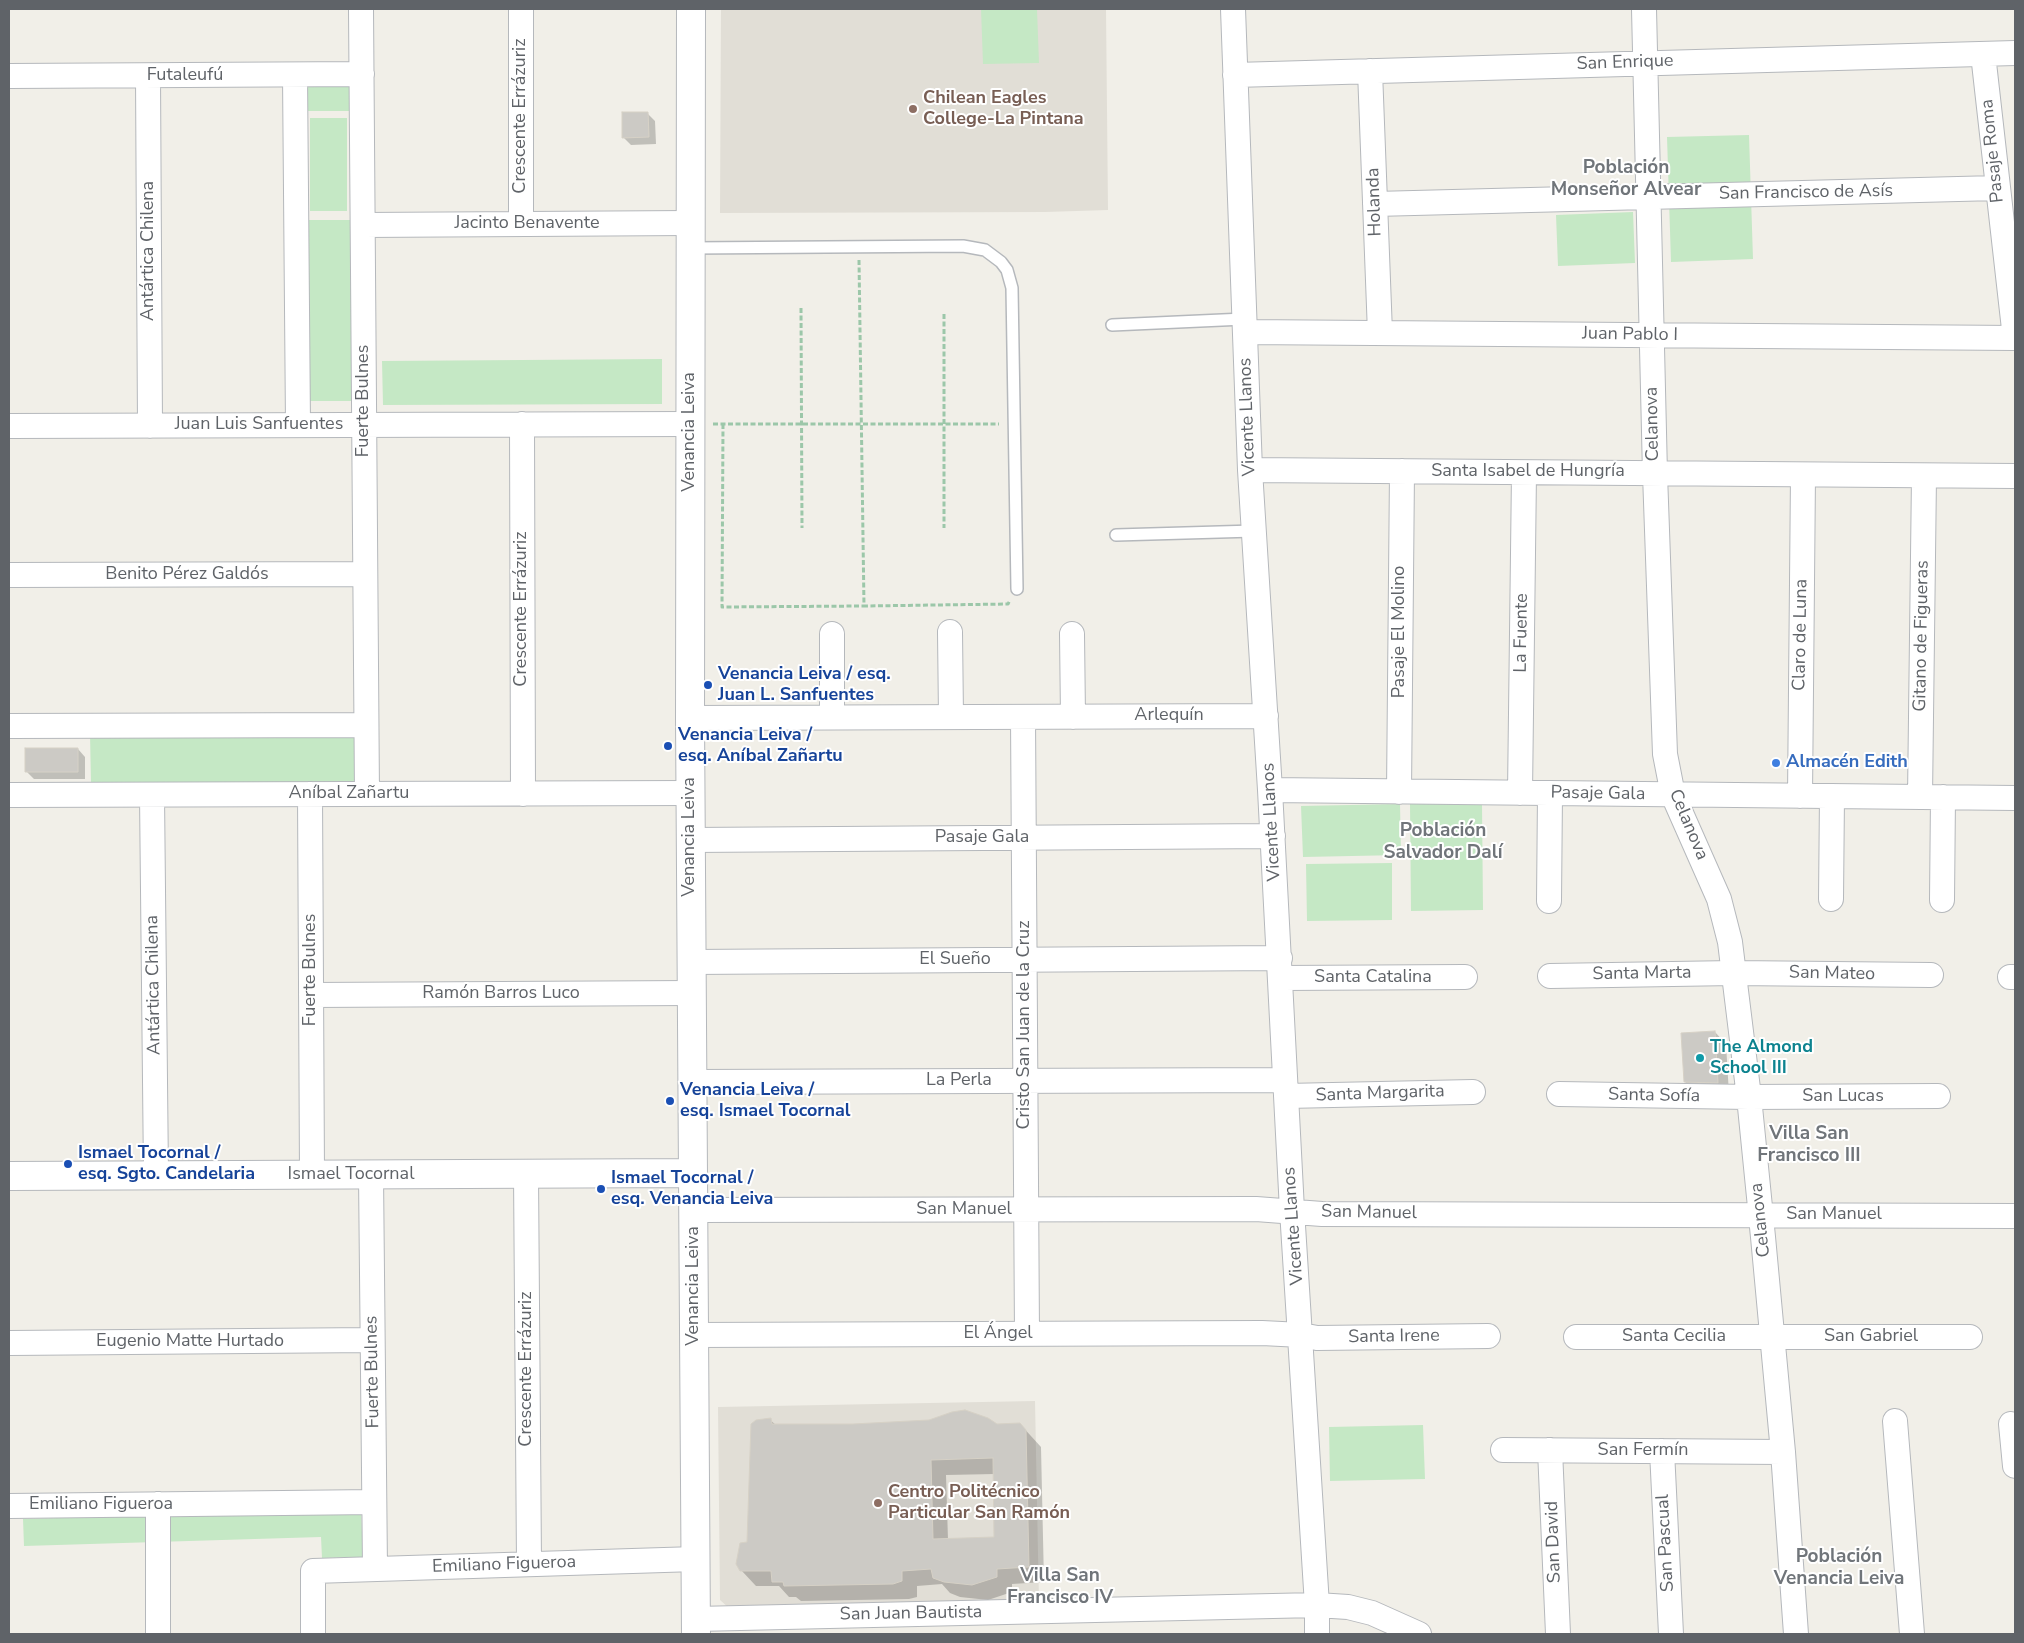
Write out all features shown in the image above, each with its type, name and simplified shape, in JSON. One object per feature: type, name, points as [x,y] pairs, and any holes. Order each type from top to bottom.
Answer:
[{"type":"street","name":"Fuerte Bulnes","points":[[362,9],[367,794]]},
{"type":"street","name":"Crescente Errázuriz","points":[[521,9],[521,224]]},
{"type":"street","name":"Venancia Leiva","points":[[691,9],[690,840],[696,1627]]},
{"type":"street","name":"Vicente Llanos","points":[[1233,9],[1250,470],[1273,836],[1292,1210],[1317,1605],[1317,1634]]},
{"type":"street","name":"Celanova","points":[[1644,9],[1651,335],[1665,754],[1673,795],[1724,912],[1734,973],[1749,1097],[1783,1452],[1796,1634]]},
{"type":"street","name":"San Enrique","points":[[1235,75],[2015,53]]},
{"type":"street","name":"Pasaje Roma","points":[[1983,54],[2015,338]]},
{"type":"street","name":"Holanda","points":[[1370,71],[1380,333]]},
{"type":"street","name":"Futaleufú","points":[[9,76],[362,74]]},
{"type":"street","points":[[295,75],[298,425]]},
{"type":"street","name":"Antártica Chilena","points":[[148,76],[150,426]]},
{"type":"street","name":"San Francisco de Asís","points":[[1375,204],[1997,188]]},
{"type":"street","name":"Jacinto Benavente","points":[[363,225],[521,224],[690,236]]},
{"type":"street","name":"Juan Pablo I","points":[[1245,325],[1380,333],[2015,338]]},
{"type":"street","name":"Crescente Errázuriz","points":[[522,424],[523,794]]},
{"type":"street","name":"Juan Luis Sanfuentes","points":[[9,426],[690,424]]},
{"type":"street","name":"Santa Isabel de Hungría","points":[[1250,470],[2015,476]]},
{"type":"street","name":"Pasaje El Molino","points":[[1399,792],[1402,471]]},
{"type":"street","name":"La Fuente","points":[[1520,793],[1524,472]]},
{"type":"street","name":"Claro de Luna","points":[[1800,796],[1802,475]]},
{"type":"street","name":"Gitano de Figueras","points":[[1920,797],[1924,476]]},
{"type":"street","name":"Benito Pérez Galdós","points":[[9,575],[365,574]]},
{"type":"street","points":[[950,632],[951,717]]},
{"type":"street","points":[[832,634],[832,717]]},
{"type":"street","points":[[1072,634],[1073,716]]},
{"type":"street","name":"Arlequín","points":[[690,718],[1266,716]]},
{"type":"street","name":"Cristo San Juan de la Cruz","points":[[1023,717],[1027,1334]]},
{"type":"street","points":[[9,726],[366,725]]},
{"type":"street","name":"Pasaje Gala","points":[[1270,790],[2015,798]]},
{"type":"street","name":"Aníbal Zañartu","points":[[9,795],[690,793]]},
{"type":"street","name":"Fuerte Bulnes","points":[[310,794],[312,1175]]},
{"type":"street","points":[[1548,901],[1550,794]]},
{"type":"street","name":"Antártica Chilena","points":[[152,795],[156,1175]]},
{"type":"street","points":[[1831,898],[1832,796]]},
{"type":"street","points":[[1942,900],[1943,798]]},
{"type":"street","name":"Pasaje Gala","points":[[690,840],[1273,836]]},
{"type":"street","name":"El Sueño","points":[[691,962],[1025,960],[1280,968]]},
{"type":"street","name":"Santa Catalina","points":[[1280,968],[1465,977]]},
{"type":"street","name":"San Mateo","points":[[1734,973],[1931,975]]},
{"type":"street","name":"Santa Marta","points":[[1550,976],[1734,973]]},
{"type":"street","name":"Ramón Barros Luco","points":[[311,995],[692,993]]},
{"type":"street","name":"La Perla","points":[[692,1082],[1026,1080],[1286,1088]]},
{"type":"street","name":"Santa Margarita","points":[[1286,1088],[1473,1092]]},
{"type":"street","name":"Santa Sofía","points":[[1559,1094],[1749,1097]]},
{"type":"street","name":"San Lucas","points":[[1749,1097],[1938,1096]]},
{"type":"street","name":"Crescente Errázuriz","points":[[526,1174],[529,1564]]},
{"type":"street","name":"Ismael Tocornal","points":[[9,1176],[693,1174]]},
{"type":"street","name":"Fuerte Bulnes","points":[[371,1175],[375,1569]]},
{"type":"street","name":"San Manuel","points":[[693,1210],[1256,1208],[1332,1214],[2015,1216]]},
{"type":"street","name":"El Ángel","points":[[694,1335],[1301,1334]]},
{"type":"street","name":"Santa Irene","points":[[1301,1334],[1317,1338],[1488,1336]]},
{"type":"street","name":"Santa Cecilia","points":[[1576,1337],[1772,1337]]},
{"type":"street","name":"San Gabriel","points":[[1772,1337],[1970,1337]]},
{"type":"street","name":"Eugenio Matte Hurtado","points":[[9,1343],[372,1340]]},
{"type":"street","points":[[1895,1421],[1912,1634]]},
{"type":"street","points":[[2011,1424],[2015,1466]]},
{"type":"street","name":"San Fermín","points":[[1503,1450],[1783,1452]]},
{"type":"street","name":"San David","points":[[1550,1450],[1558,1634]]},
{"type":"street","name":"San Pascual","points":[[1662,1451],[1671,1634]]},
{"type":"street","name":"Emiliano Figueroa","points":[[9,1506],[374,1502]]},
{"type":"street","points":[[158,1504],[158,1634]]},
{"type":"street","name":"Emiliano Figueroa","points":[[313,1634],[313,1571],[696,1559]]},
{"type":"street","name":"San Juan Bautista","points":[[696,1627],[1317,1605],[1348,1607],[1372,1613],[1419,1634]]},
{"type":"lane","points":[[690,236],[859,247],[974,246],[985,250],[1001,262],[1007,270],[1012,288],[1016,424],[1017,589]]},
{"type":"lane","points":[[1112,325],[1245,325]]},
{"type":"lane","points":[[1116,536],[1254,531]]},
{"type":"path","points":[[859,247],[864,606]]},
{"type":"path","points":[[801,308],[802,528]]},
{"type":"path","points":[[944,314],[944,528]]},
{"type":"path","points":[[690,424],[1016,424]]},
{"type":"path","points":[[723,424],[722,607],[1008,604],[1017,589]]},
{"type":"shaded area","name":"Chilean Eagles College-La Pintana","points":[[721,9],[1106,9],[1108,210],[1045,212],[720,213]]},
{"type":"shaded area","name":"Centro Politécnico Particular San Ramón","points":[[1035,1401],[1039,1601],[730,1609],[720,1600],[718,1407]]},
{"type":"green space","points":[[981,9],[1037,9],[1039,63],[983,64]]},
{"type":"green space","points":[[307,80],[350,80],[350,111],[308,111]]},
{"type":"green space","points":[[310,118],[347,118],[347,211],[310,211]]},
{"type":"green space","points":[[1749,135],[1753,259],[1671,262],[1667,137]]},
{"type":"green space","points":[[1633,212],[1635,263],[1558,266],[1556,215]]},
{"type":"green space","points":[[305,220],[351,220],[351,401],[305,401]]},
{"type":"green space","points":[[662,359],[662,404],[383,405],[382,361]]},
{"type":"green space","points":[[355,732],[355,783],[91,784],[90,733]]},
{"type":"green space","points":[[1400,804],[1401,855],[1303,857],[1301,806]]},
{"type":"green space","points":[[1410,804],[1482,804],[1483,910],[1411,911]]},
{"type":"green space","points":[[1392,863],[1392,920],[1307,921],[1306,864]]},
{"type":"green space","points":[[1423,1425],[1425,1479],[1330,1481],[1329,1427]]},
{"type":"green space","points":[[361,1509],[363,1557],[322,1558],[321,1537],[24,1546],[23,1519]]},
{"type":"building","points":[[622,112],[648,112],[649,137],[622,138]]},
{"type":"building","points":[[25,748],[78,748],[78,772],[25,772]]},
{"type":"building","name":"The Almond School III","points":[[1715,1031],[1718,1083],[1684,1082],[1681,1033]]},
{"type":"building","name":"Centro Politécnico Particular San Ramón","points":[[965,1410],[988,1418],[997,1424],[1020,1423],[1026,1430],[1029,1567],[997,1569],[997,1577],[972,1585],[944,1582],[933,1578],[931,1569],[902,1571],[902,1581],[893,1584],[784,1586],[783,1582],[772,1582],[771,1571],[740,1571],[736,1564],[740,1543],[747,1542],[751,1424],[756,1420],[771,1418],[772,1424],[853,1424],[929,1420],[952,1412]],"holes":[[[993,1458],[994,1537],[933,1539],[931,1460]]]},
{"type":"place","name":"Chilean Eagles College-La Pintana","points":[[913,109]]},
{"type":"place","name":"Venancia Leiva / esq. Juan L. Sanfuentes","points":[[708,685]]},
{"type":"place","name":"Venancia Leiva / esq. Aníbal Zañartu","points":[[668,746]]},
{"type":"place","name":"Almacén Edith","points":[[1776,763]]},
{"type":"place","name":"The Almond School III","points":[[1700,1058]]},
{"type":"place","name":"Venancia Leiva / esq. Ismael Tocornal","points":[[670,1101]]},
{"type":"place","name":"Ismael Tocornal / esq. Sgto. Candelaria","points":[[68,1164]]},
{"type":"place","name":"Ismael Tocornal / esq. Venancia Leiva","points":[[601,1189]]},
{"type":"place","name":"Centro Politécnico Particular San Ramón","points":[[878,1503]]},
{"type":"district","name":"Población Monseñor Alvear","points":[[1626,179]]},
{"type":"district","name":"Población Salvador Dalí","points":[[1443,842]]},
{"type":"district","name":"Villa San Francisco III","points":[[1809,1145]]},
{"type":"district","name":"Población Venancia Leiva","points":[[1839,1568]]},
{"type":"district","name":"Villa San Francisco IV","points":[[1060,1587]]}]
